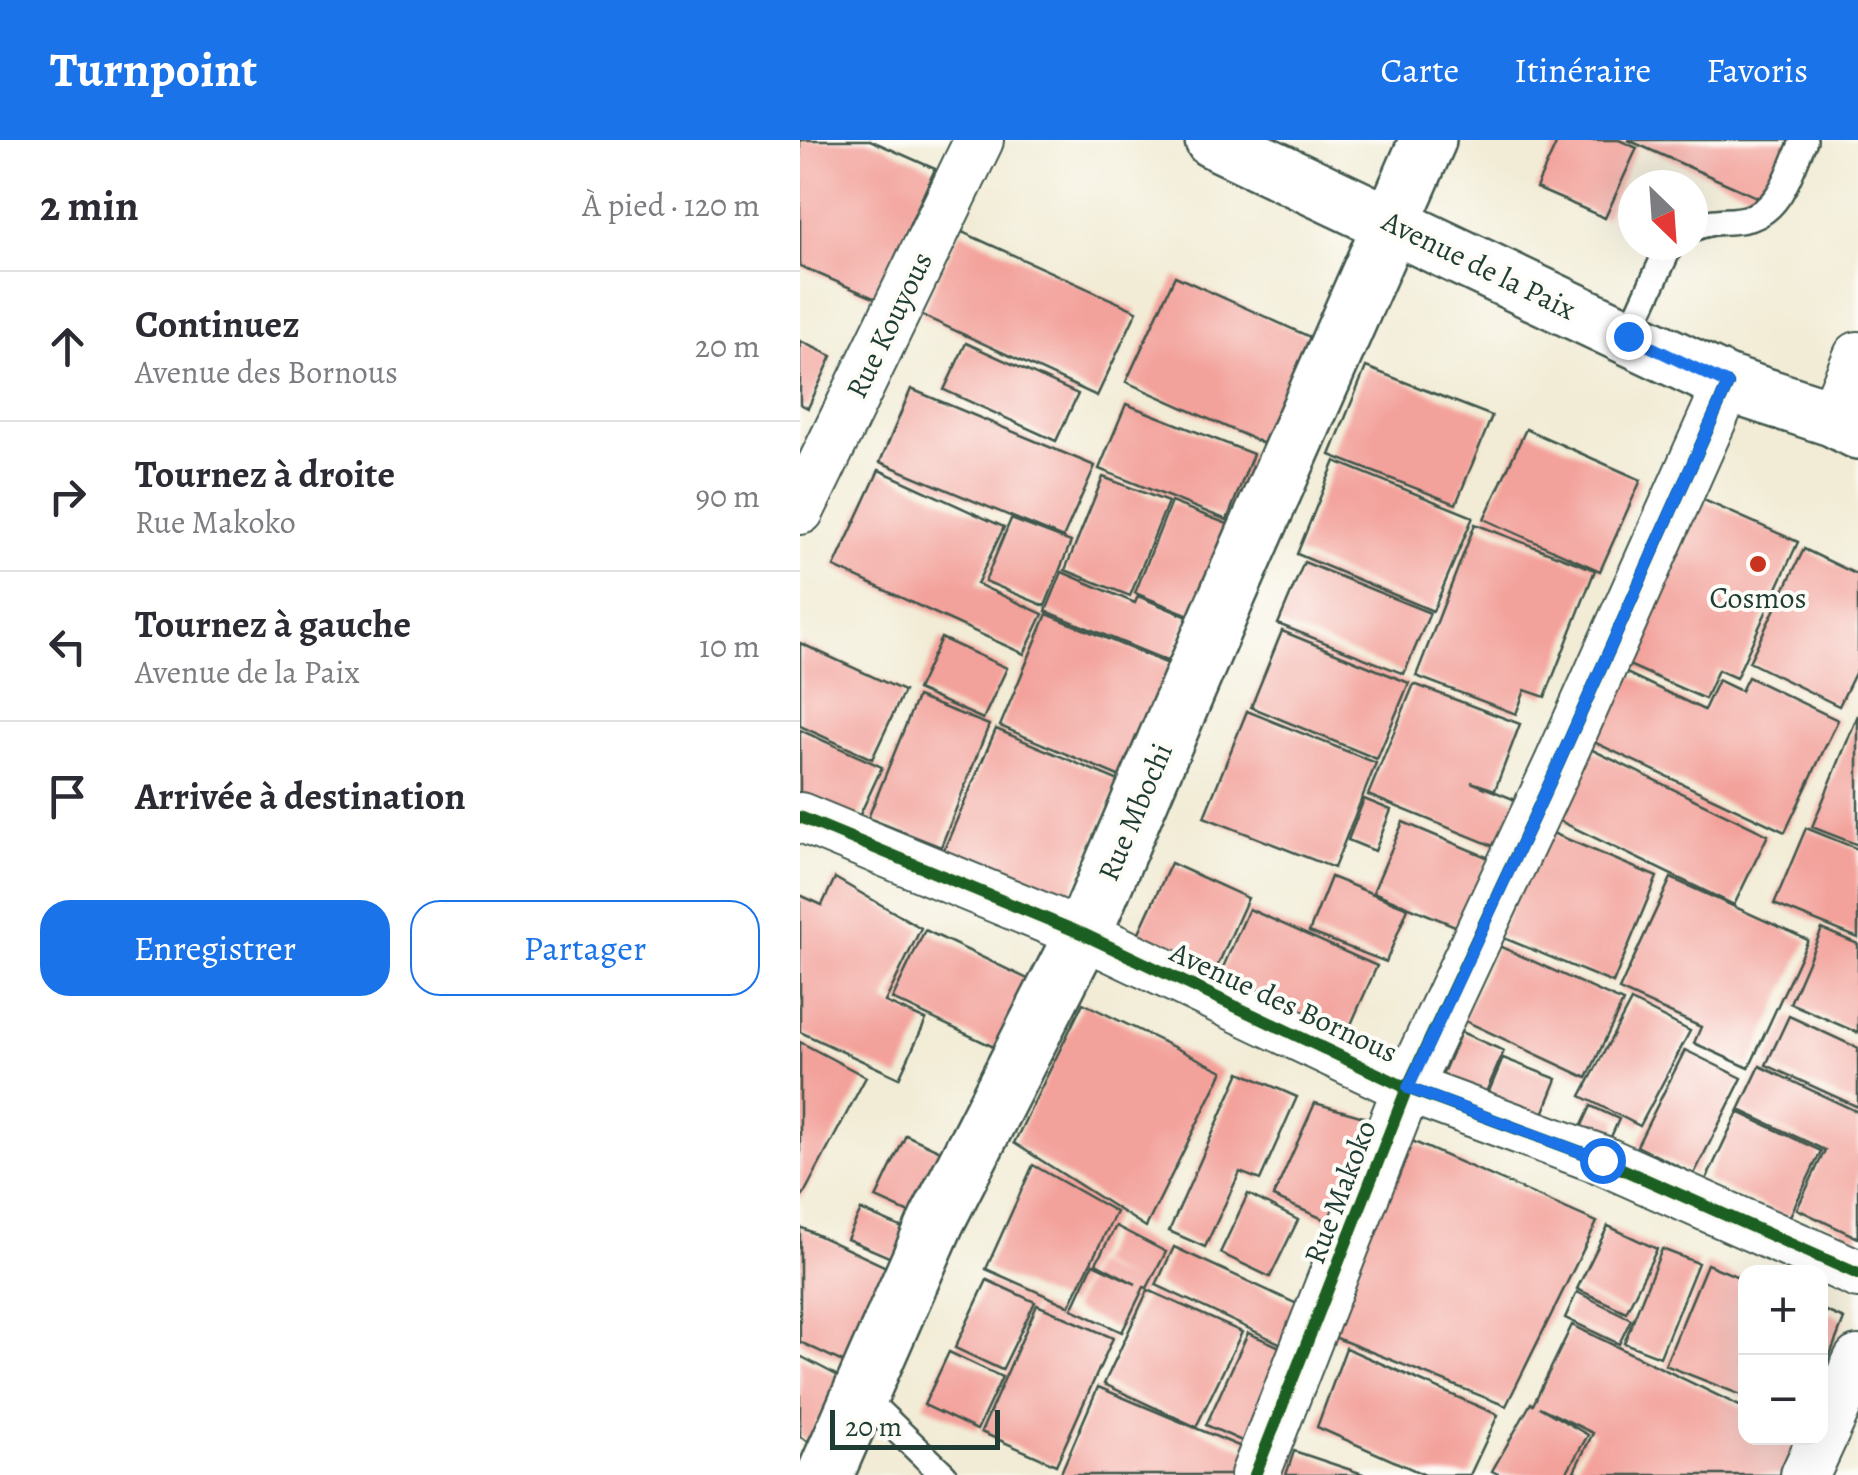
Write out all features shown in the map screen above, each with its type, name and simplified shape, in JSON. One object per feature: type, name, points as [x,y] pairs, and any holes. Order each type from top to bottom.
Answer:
[{"type":"main road","name":"Avenue de la Paix","points":[[1213,140],[1728,384],[1845,425]]},
{"type":"main road","name":"Rue Mbochi","points":[[825,1475],[937,1220],[1083,934],[1428,140]]},
{"type":"street","name":"Rue Kouyous","points":[[800,510],[979,140]]},
{"type":"street","points":[[1845,425],[1858,356]]},
{"type":"street","name":"Rue Makoko","points":[[1255,1475],[1408,1088],[1728,384]]},
{"type":"street","name":"Avenue des Bornous","points":[[800,817],[1083,934],[1408,1088],[1602,1160],[1858,1274]]},
{"type":"street","points":[[1805,1475],[1858,1360]]},
{"type":"lane","points":[[1708,221],[1751,218],[1776,202],[1804,140]]},
{"type":"lane","points":[[1628,336],[1663,260]]},
{"type":"lane","points":[[861,1395],[944,1475]]},
{"type":"building","points":[[800,140],[870,140],[935,169],[876,299],[800,266]]},
{"type":"building","points":[[1558,140],[1619,140],[1637,148],[1627,170],[1618,170],[1618,190],[1605,218],[1536,188]]},
{"type":"building","points":[[1628,140],[1795,140],[1768,202],[1708,175],[1708,170],[1696,170]]},
{"type":"building","points":[[960,231],[1137,311],[1097,396],[921,315]]},
{"type":"building","points":[[1175,276],[1319,341],[1271,447],[1126,382]]},
{"type":"building","points":[[800,341],[832,356],[808,408],[800,404]]},
{"type":"building","points":[[966,343],[1078,394],[1056,441],[944,390]]},
{"type":"building","points":[[1366,367],[1492,416],[1456,504],[1330,455]]},
{"type":"building","points":[[911,389],[1095,466],[1063,538],[880,462]]},
{"type":"building","points":[[1126,404],[1253,454],[1227,520],[1099,469]]},
{"type":"building","points":[[1526,429],[1641,480],[1600,571],[1484,519]]},
{"type":"building","points":[[1335,461],[1473,517],[1433,611],[1297,554]]},
{"type":"building","points":[[879,470],[1004,527],[977,584],[1043,614],[1024,654],[834,567]]},
{"type":"building","points":[[1103,477],[1168,502],[1130,596],[1065,570]]},
{"type":"building","points":[[1688,493],[1798,542],[1736,678],[1718,670],[1705,699],[1613,658]]},
{"type":"building","points":[[1171,502],[1230,525],[1194,617],[1135,593]]},
{"type":"building","points":[[1011,519],[1071,542],[1045,606],[985,581]]},
{"type":"building","points":[[1475,524],[1595,570],[1545,697],[1525,690],[1516,714],[1416,676]]},
{"type":"building","points":[[1804,549],[1858,575],[1858,667],[1839,706],[1749,662]]},
{"type":"building","points":[[1304,562],[1430,613],[1404,674],[1278,624]]},
{"type":"building","points":[[1062,572],[1135,603],[1138,596],[1188,617],[1170,662],[1046,611]]},
{"type":"building","points":[[1047,614],[1171,665],[1123,778],[1000,726]]},
{"type":"building","points":[[1282,631],[1409,683],[1377,759],[1251,707]]},
{"type":"building","points":[[941,638],[1007,668],[983,719],[917,690]]},
{"type":"building","points":[[800,643],[904,691],[872,759],[800,726]]},
{"type":"building","points":[[1616,668],[1704,710],[1718,680],[1741,691],[1748,677],[1838,720],[1785,832],[1583,737]]},
{"type":"building","points":[[1414,684],[1520,724],[1495,790],[1471,782],[1518,801],[1498,848],[1368,795]]},
{"type":"building","points":[[917,697],[989,725],[941,847],[868,818]]},
{"type":"building","points":[[1247,711],[1376,763],[1334,868],[1204,817]]},
{"type":"building","points":[[1858,715],[1858,845],[1812,827]]},
{"type":"building","points":[[996,729],[1119,781],[1063,911],[940,859]]},
{"type":"building","points":[[800,730],[882,767],[857,821],[800,795]]},
{"type":"building","points":[[1578,743],[1768,835],[1734,905],[1543,813]]},
{"type":"building","points":[[1364,799],[1391,810],[1375,851],[1348,840]]},
{"type":"building","points":[[1403,822],[1489,858],[1460,928],[1373,892]]},
{"type":"building","points":[[1806,828],[1858,849],[1858,938],[1774,904]]},
{"type":"building","points":[[1543,829],[1657,877],[1613,983],[1499,936]]},
{"type":"building","points":[[1171,863],[1248,898],[1207,989],[1129,954]]},
{"type":"building","points":[[1331,877],[1408,908],[1386,962],[1309,932]]},
{"type":"building","points":[[835,878],[921,928],[885,1002],[926,1020],[899,1078],[800,1032],[800,895],[822,905]]},
{"type":"building","points":[[1671,878],[1808,940],[1749,1068],[1694,1043],[1701,1027],[1619,990]]},
{"type":"building","points":[[1249,909],[1377,966],[1340,1049],[1212,992]]},
{"type":"building","points":[[1822,929],[1858,944],[1858,1033],[1790,1003]]},
{"type":"building","points":[[925,930],[1030,980],[996,1048],[892,999]]},
{"type":"building","points":[[1497,945],[1623,1002],[1587,1078],[1463,1020]]},
{"type":"building","points":[[1631,1001],[1690,1031],[1640,1126],[1581,1096]]},
{"type":"building","points":[[1083,1003],[1223,1071],[1146,1227],[1014,1143]]},
{"type":"building","points":[[1789,1016],[1858,1048],[1858,1107],[1766,1065]]},
{"type":"building","points":[[1461,1032],[1504,1051],[1483,1099],[1440,1080]]},
{"type":"building","points":[[800,1042],[866,1077],[800,1201]]},
{"type":"building","points":[[1685,1050],[1742,1078],[1694,1174],[1637,1146]]},
{"type":"building","points":[[1503,1058],[1557,1079],[1541,1119],[1487,1096]]},
{"type":"building","points":[[1760,1066],[1858,1112],[1858,1238],[1797,1209],[1825,1150],[1739,1110]]},
{"type":"building","points":[[1240,1072],[1297,1097],[1260,1180],[1240,1172],[1205,1247],[1169,1231]]},
{"type":"building","points":[[1315,1103],[1388,1124],[1344,1228],[1273,1197]]},
{"type":"building","points":[[1591,1106],[1619,1119],[1607,1146],[1578,1134]]},
{"type":"building","points":[[1738,1112],[1821,1151],[1789,1218],[1706,1180]]},
{"type":"building","points":[[906,1135],[947,1154],[918,1217],[876,1198]]},
{"type":"building","points":[[1405,1138],[1597,1222],[1506,1406],[1324,1333]]},
{"type":"building","points":[[1033,1165],[1116,1212],[1069,1306],[986,1269]]},
{"type":"building","points":[[1248,1194],[1298,1220],[1270,1277],[1220,1253]]},
{"type":"building","points":[[861,1210],[912,1232],[898,1261],[847,1239]]},
{"type":"building","points":[[1116,1226],[1166,1252],[1122,1332],[1072,1309],[1093,1264],[1136,1284],[1096,1263]]},
{"type":"building","points":[[1608,1226],[1657,1249],[1626,1312],[1577,1289]]},
{"type":"building","points":[[800,1227],[895,1271],[851,1366],[800,1342]]},
{"type":"building","points":[[1174,1247],[1308,1309],[1290,1348],[1156,1285]]},
{"type":"building","points":[[1662,1249],[1698,1263],[1660,1357],[1624,1343]]},
{"type":"building","points":[[1707,1264],[1738,1277],[1738,1394],[1665,1365]]},
{"type":"building","points":[[987,1280],[1035,1302],[1002,1370],[955,1348]]},
{"type":"building","points":[[1148,1290],[1242,1332],[1196,1427],[1104,1384]]},
{"type":"building","points":[[1577,1292],[1631,1319],[1619,1344],[1565,1318]]},
{"type":"building","points":[[1037,1305],[1113,1338],[1056,1465],[981,1432]]},
{"type":"building","points":[[1828,1312],[1844,1319],[1828,1360]]},
{"type":"building","points":[[1572,1325],[1738,1405],[1738,1445],[1798,1445],[1783,1475],[1583,1475],[1574,1471],[1593,1433],[1539,1407],[1588,1435],[1565,1475],[1500,1475],[1492,1471],[1533,1405]]},
{"type":"building","points":[[1248,1333],[1294,1353],[1253,1446],[1206,1425]]},
{"type":"building","points":[[1346,1348],[1498,1415],[1470,1475],[1425,1475],[1317,1427]]},
{"type":"building","points":[[949,1352],[1002,1377],[977,1430],[924,1405]]},
{"type":"building","points":[[800,1356],[842,1378],[808,1441],[800,1437]]},
{"type":"building","points":[[1098,1387],[1253,1452],[1243,1475],[1060,1475]]},
{"type":"building","points":[[1294,1451],[1363,1474],[1363,1475],[1286,1475]]},
{"type":"cycle path","points":[[1255,1475],[1407,1088],[1558,765],[1728,384]]},
{"type":"cycle path","points":[[800,817],[1083,934],[1407,1088],[1602,1160],[1858,1274]]},
{"type":"place","name":"Cosmos","points":[[1758,564]]},
{"type":"route","points":[[1602,1160],[1408,1088],[1728,384],[1628,336]]}]
